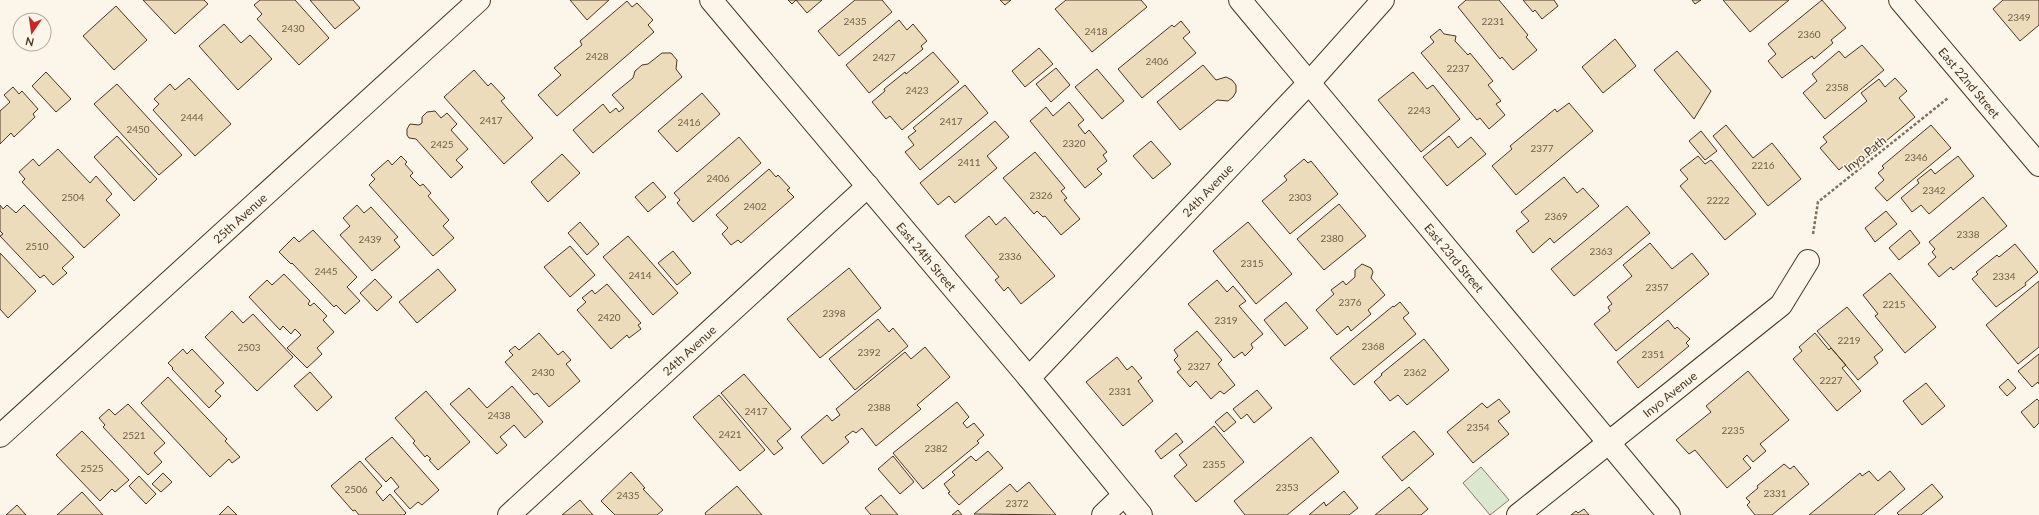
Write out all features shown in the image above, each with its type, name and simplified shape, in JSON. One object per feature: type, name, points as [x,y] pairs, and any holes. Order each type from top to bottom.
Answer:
[{"type":"street","name":"25th Avenue","points":[[0,436],[480,0]]},
{"type":"street","name":"East 24th Street","points":[[711,0],[868,186],[1141,515]]},
{"type":"street","name":"East 23rd Street","points":[[1240,0],[1308,84],[1669,515]]},
{"type":"street","name":"24th Avenue","points":[[1028,378],[1308,84],[1383,0]]},
{"type":"street","name":"East 22nd Street","points":[[1900,0],[2039,165]]},
{"type":"street","name":"24th Avenue","points":[[509,515],[868,186]]},
{"type":"street","name":"Inyo Avenue","points":[[1518,515],[1782,305],[1808,262]]},
{"type":"street","points":[[1103,515],[1124,495]]},
{"type":"path","name":"Inyo Path","points":[[1808,262],[1818,202],[1969,82]]},
{"type":"green space","points":[[1481,467],[1509,500],[1490,515],[1463,483]]},
{"type":"building","points":[[143,0],[204,0],[208,4],[175,34]]},
{"type":"building","points":[[260,0],[295,0],[329,38],[299,65],[257,19],[262,14],[254,5]]},
{"type":"building","points":[[310,0],[353,0],[360,8],[335,29]]},
{"type":"building","points":[[570,0],[609,0],[587,20]]},
{"type":"building","points":[[788,0],[796,0],[792,4]]},
{"type":"building","points":[[796,0],[822,0],[807,13]]},
{"type":"building","points":[[855,0],[882,0],[892,12],[839,56],[818,31]]},
{"type":"building","points":[[1000,0],[1011,0],[1005,5]]},
{"type":"building","points":[[1066,0],[1141,0],[1147,7],[1092,52],[1055,9]]},
{"type":"building","points":[[1466,0],[1499,0],[1528,35],[1526,37],[1537,50],[1513,70],[1502,57],[1500,59],[1458,7]]},
{"type":"building","points":[[1523,0],[1554,0],[1558,6],[1542,19],[1535,10],[1533,12]]},
{"type":"building","points":[[1692,0],[1701,0],[1695,4]]},
{"type":"building","points":[[1723,0],[1789,0],[1750,32]]},
{"type":"building","points":[[1822,0],[1846,28],[1831,40],[1833,43],[1814,59],[1812,56],[1782,78],[1768,61],[1776,54],[1768,44]]},
{"type":"building","points":[[2003,0],[2039,0],[2039,25],[2020,41],[1993,9]]},
{"type":"building","points":[[627,1],[632,7],[637,3],[653,20],[648,25],[654,32],[557,116],[538,95],[561,75],[554,68],[582,45],[580,41]]},
{"type":"building","points":[[116,6],[147,40],[114,70],[83,36]]},
{"type":"building","points":[[899,20],[907,30],[913,24],[927,41],[921,46],[923,49],[869,93],[846,65]]},
{"type":"building","points":[[1181,21],[1190,32],[1183,38],[1196,53],[1142,98],[1118,69],[1172,25],[1174,27]]},
{"type":"building","points":[[224,24],[241,43],[250,35],[272,59],[238,90],[199,46]]},
{"type":"building","points":[[1440,29],[1444,34],[1456,36],[1455,41],[1468,55],[1470,53],[1493,81],[1488,85],[1501,101],[1496,104],[1505,115],[1489,129],[1480,118],[1477,120],[1421,53],[1434,42],[1430,37]]},
{"type":"building","points":[[1615,39],[1636,66],[1603,93],[1582,67]]},
{"type":"building","points":[[1862,45],[1884,70],[1825,119],[1803,93],[1817,81],[1812,74],[1839,51],[1845,58]]},
{"type":"building","points":[[1039,48],[1053,64],[1025,87],[1012,71]]},
{"type":"building","points":[[1677,51],[1711,91],[1694,119],[1654,70]]},
{"type":"building","points":[[933,52],[959,82],[902,130],[890,116],[886,119],[872,102],[885,91],[884,89],[905,72],[906,74]]},
{"type":"building","points":[[662,53],[671,53],[677,60],[676,69],[682,77],[593,153],[573,130],[603,104],[610,113],[616,108],[619,112],[624,108],[612,95],[633,78],[635,71],[642,65],[648,64]]},
{"type":"building","points":[[1203,65],[1216,80],[1226,77],[1232,80],[1236,85],[1236,92],[1228,101],[1217,100],[1180,130],[1157,102]]},
{"type":"building","points":[[1056,68],[1070,85],[1051,102],[1036,84]]},
{"type":"building","points":[[1097,69],[1124,101],[1102,119],[1075,87]]},
{"type":"building","points":[[474,70],[488,86],[491,83],[505,98],[501,101],[533,138],[504,164],[444,97]]},
{"type":"building","points":[[46,72],[71,99],[56,112],[32,86]]},
{"type":"building","points":[[1413,72],[1427,89],[1433,85],[1460,119],[1421,152],[1378,100]]},
{"type":"building","points":[[189,78],[231,124],[195,156],[153,110],[159,104],[154,99],[170,84],[175,90]]},
{"type":"building","points":[[1895,78],[1907,91],[1899,98],[1915,117],[1851,170],[1846,164],[1839,170],[1820,148],[1827,142],[1823,137],[1867,101],[1861,93],[1879,79],[1885,87]]},
{"type":"building","points":[[117,84],[182,155],[159,175],[94,104]]},
{"type":"building","points":[[965,85],[988,113],[920,170],[905,152],[914,145],[908,137],[916,131],[913,128]]},
{"type":"building","points":[[13,87],[19,94],[22,91],[38,109],[33,114],[35,117],[14,137],[11,133],[0,144],[0,111],[10,102],[4,95]]},
{"type":"building","points":[[702,93],[720,114],[677,152],[658,131]]},
{"type":"building","points":[[1069,102],[1084,120],[1078,125],[1085,134],[1089,130],[1107,152],[1103,155],[1107,161],[1097,169],[1102,174],[1085,188],[1030,121],[1046,107],[1053,116]]},
{"type":"building","points":[[1569,103],[1593,131],[1516,195],[1492,166],[1512,149],[1510,146],[1555,109],[1557,112]]},
{"type":"building","points":[[435,111],[441,118],[447,113],[457,124],[451,130],[468,149],[456,160],[463,167],[451,178],[416,139],[409,138],[407,135],[407,129],[410,124],[419,125],[422,123],[422,117],[427,112]]},
{"type":"building","points":[[995,121],[1009,137],[987,156],[997,168],[955,203],[949,196],[938,205],[920,183]]},
{"type":"building","points":[[1726,125],[1753,158],[1772,143],[1801,179],[1768,206],[1713,136]]},
{"type":"building","points":[[1931,125],[1951,148],[1887,201],[1875,188],[1884,180],[1878,173],[1884,168],[1882,166]]},
{"type":"building","points":[[1701,131],[1717,151],[1705,160],[1689,141]]},
{"type":"building","points":[[117,136],[157,179],[134,201],[94,157]]},
{"type":"building","points":[[1449,136],[1458,148],[1471,137],[1486,154],[1447,186],[1423,157]]},
{"type":"building","points":[[739,137],[761,163],[693,222],[677,203],[680,200],[674,193]]},
{"type":"building","points":[[1151,141],[1171,164],[1153,179],[1133,156]]},
{"type":"building","points":[[58,149],[90,183],[96,176],[112,194],[106,200],[120,215],[84,248],[22,182],[25,179],[19,172],[33,159],[39,166]]},
{"type":"building","points":[[1035,152],[1065,188],[1061,191],[1067,198],[1064,200],[1080,219],[1061,235],[1045,216],[1043,217],[1037,211],[1034,214],[1003,178]]},
{"type":"building","points":[[562,154],[580,173],[548,202],[531,182]]},
{"type":"building","points":[[401,156],[407,162],[405,164],[413,173],[410,176],[420,186],[423,184],[431,193],[428,196],[449,220],[443,226],[454,238],[433,256],[369,185],[375,179],[371,175],[388,160],[392,165]]},
{"type":"building","points":[[1698,156],[1705,164],[1711,160],[1756,214],[1725,240],[1680,186],[1688,179],[1680,170]]},
{"type":"building","points":[[1958,156],[1974,176],[1929,214],[1921,205],[1912,212],[1901,198],[1919,183],[1917,180],[1931,169],[1935,174]]},
{"type":"building","points":[[1304,159],[1308,163],[1311,161],[1338,194],[1290,234],[1262,201],[1287,180],[1284,176]]},
{"type":"building","points":[[769,169],[776,177],[778,175],[790,188],[787,190],[794,197],[741,243],[738,240],[731,245],[722,234],[728,228],[716,215]]},
{"type":"building","points":[[1564,177],[1577,193],[1583,188],[1599,206],[1554,243],[1550,238],[1533,253],[1516,231],[1529,221],[1521,212]]},
{"type":"building","points":[[653,182],[666,197],[648,212],[635,197]]},
{"type":"building","points":[[1983,197],[2007,226],[1953,270],[1951,267],[1939,277],[1928,264],[1936,257],[1932,252],[1935,249],[1929,242]]},
{"type":"building","points":[[1339,204],[1366,236],[1324,270],[1297,239]]},
{"type":"building","points":[[0,205],[3,209],[7,205],[16,213],[24,205],[74,257],[62,268],[67,273],[53,285],[44,275],[40,278],[0,236],[3,234],[0,231]]},
{"type":"building","points":[[357,205],[364,213],[371,207],[398,237],[394,240],[400,247],[372,271],[340,235],[350,226],[343,218]]},
{"type":"building","points":[[1627,206],[1650,233],[1574,296],[1551,269]]},
{"type":"building","points":[[1886,211],[1897,224],[1875,242],[1865,228]]},
{"type":"building","points":[[989,216],[996,225],[1005,217],[1055,276],[1021,304],[1008,287],[1004,291],[995,280],[999,277],[965,236]]},
{"type":"building","points":[[580,222],[599,244],[587,255],[568,233]]},
{"type":"building","points":[[1248,222],[1292,274],[1256,304],[1213,251]]},
{"type":"building","points":[[313,230],[357,277],[347,287],[360,301],[345,314],[336,305],[334,307],[292,263],[291,264],[279,252],[294,237],[299,242]]},
{"type":"building","points":[[1910,230],[1920,243],[1899,260],[1889,248]]},
{"type":"building","points":[[628,236],[678,293],[653,315],[603,257]]},
{"type":"building","points":[[1650,243],[1672,269],[1692,253],[1709,274],[1616,351],[1594,324],[1610,311],[1608,307],[1612,304],[1607,297],[1632,276],[1623,265]]},
{"type":"building","points":[[2015,244],[2038,272],[2025,283],[2026,285],[1996,307],[1972,279],[1978,274],[1976,272],[1997,255],[1999,257]]},
{"type":"building","points":[[570,246],[595,275],[570,297],[544,267]]},
{"type":"building","points":[[673,251],[691,273],[677,285],[658,263]]},
{"type":"building","points":[[0,253],[36,291],[8,318],[0,309]]},
{"type":"building","points":[[1362,264],[1371,268],[1373,272],[1371,278],[1385,295],[1368,310],[1371,314],[1351,331],[1348,326],[1337,335],[1316,310],[1334,294],[1331,290],[1343,281],[1346,285],[1355,277],[1355,270]]},
{"type":"building","points":[[849,268],[881,308],[820,358],[787,319]]},
{"type":"building","points":[[438,269],[456,290],[417,323],[399,302]]},
{"type":"building","points":[[1890,273],[1936,327],[1905,353],[1875,316],[1878,314],[1863,295]]},
{"type":"building","points":[[284,274],[310,301],[308,304],[310,306],[314,303],[327,316],[323,320],[334,332],[317,348],[322,354],[307,368],[287,348],[301,335],[295,329],[291,334],[283,326],[280,330],[249,297],[267,280],[272,285]]},
{"type":"building","points":[[375,279],[392,297],[377,311],[360,293]]},
{"type":"building","points":[[1217,280],[1227,292],[1233,286],[1246,301],[1239,306],[1263,334],[1251,344],[1253,348],[1245,356],[1242,352],[1234,358],[1188,304]]},
{"type":"building","points":[[2039,281],[2039,347],[2018,364],[1986,325]]},
{"type":"building","points":[[607,284],[641,323],[638,325],[641,329],[629,338],[627,335],[611,349],[577,310],[586,302],[582,298],[592,290],[595,294]]},
{"type":"building","points":[[1286,302],[1308,328],[1285,346],[1264,320]]},
{"type":"building","points":[[1400,302],[1409,313],[1403,318],[1416,334],[1354,385],[1330,358],[1393,306],[1394,307]]},
{"type":"building","points":[[1847,307],[1883,350],[1874,357],[1878,363],[1858,380],[1817,331]]},
{"type":"building","points":[[232,311],[243,323],[253,314],[293,357],[257,391],[205,337]]},
{"type":"building","points":[[878,319],[889,332],[893,328],[908,346],[855,390],[829,359]]},
{"type":"building","points":[[1668,320],[1675,329],[1677,327],[1690,339],[1686,343],[1689,346],[1638,388],[1617,362]]},
{"type":"building","points":[[1197,331],[1222,360],[1218,364],[1235,385],[1224,394],[1220,391],[1211,399],[1196,381],[1190,387],[1177,372],[1181,369],[1174,360],[1178,356],[1174,350]]},
{"type":"building","points":[[539,333],[558,355],[563,351],[571,360],[566,364],[580,381],[549,407],[537,393],[534,395],[505,362],[513,355],[509,351],[515,346],[519,350]]},
{"type":"building","points":[[1815,333],[1829,350],[1831,348],[1846,365],[1842,368],[1861,391],[1837,411],[1793,359],[1802,351],[1799,347]]},
{"type":"building","points":[[1424,339],[1449,370],[1407,405],[1398,395],[1390,401],[1374,382],[1382,375],[1381,374]]},
{"type":"building","points":[[925,347],[950,377],[917,405],[921,409],[876,446],[862,428],[856,433],[853,431],[845,437],[849,442],[823,464],[801,437],[827,415],[832,421],[840,415],[836,409],[905,352],[911,359]]},
{"type":"building","points":[[183,349],[187,354],[192,349],[224,383],[215,391],[221,396],[209,408],[168,363]]},
{"type":"building","points":[[2039,354],[2039,384],[2038,382],[2032,387],[2018,371]]},
{"type":"building","points":[[1117,357],[1127,370],[1132,366],[1142,378],[1138,381],[1153,401],[1123,426],[1086,382]]},
{"type":"building","points":[[1748,371],[1789,420],[1760,444],[1766,451],[1753,462],[1747,455],[1743,459],[1751,468],[1727,488],[1695,450],[1689,454],[1676,440],[1711,412],[1706,406]]},
{"type":"building","points":[[310,372],[332,397],[317,411],[294,386]]},
{"type":"building","points":[[744,374],[791,429],[777,441],[783,448],[774,455],[721,393]]},
{"type":"building","points":[[168,377],[227,439],[225,441],[240,457],[232,463],[229,459],[210,477],[141,403]]},
{"type":"building","points":[[2008,379],[2016,388],[2007,396],[1999,387]]},
{"type":"building","points":[[1926,383],[1945,406],[1922,425],[1903,401]]},
{"type":"building","points":[[512,386],[543,422],[525,438],[514,425],[500,437],[507,445],[497,454],[450,404],[469,388],[487,408]]},
{"type":"building","points":[[1257,390],[1272,408],[1254,423],[1247,414],[1241,419],[1233,409]]},
{"type":"building","points":[[426,391],[470,442],[438,470],[429,460],[431,459],[427,455],[425,457],[413,443],[415,441],[395,418]]},
{"type":"building","points":[[719,395],[765,450],[740,471],[693,417]]},
{"type":"building","points":[[1499,399],[1510,412],[1498,421],[1509,434],[1473,463],[1447,432],[1482,403],[1487,408]]},
{"type":"building","points":[[2037,399],[2039,401],[2039,423],[2034,428],[2021,412]]},
{"type":"building","points":[[957,402],[969,417],[963,423],[967,428],[974,423],[984,435],[977,441],[979,443],[923,489],[893,453]]},
{"type":"building","points":[[128,404],[165,443],[154,453],[162,462],[148,475],[103,427],[105,425],[99,418],[109,409],[115,415]]},
{"type":"building","points":[[1227,412],[1236,422],[1224,432],[1215,422]]},
{"type":"building","points":[[1214,426],[1244,462],[1196,502],[1174,476],[1187,465],[1179,455]]},
{"type":"building","points":[[82,431],[129,480],[115,492],[112,489],[100,501],[56,455]]},
{"type":"building","points":[[1414,431],[1434,454],[1402,481],[1382,457]]},
{"type":"building","points":[[1176,433],[1183,442],[1161,459],[1155,451]]},
{"type":"building","points":[[392,437],[439,490],[422,505],[418,502],[410,509],[394,491],[399,487],[391,477],[386,482],[365,459]]},
{"type":"building","points":[[1311,437],[1339,472],[1287,515],[1245,515],[1234,501]]},
{"type":"building","points":[[988,451],[1003,468],[959,505],[948,493],[950,492],[944,484],[955,475],[952,472],[971,456],[976,461]]},
{"type":"building","points":[[893,456],[914,482],[900,494],[878,469]]},
{"type":"building","points":[[360,461],[382,486],[376,492],[383,501],[390,494],[406,513],[404,515],[359,515],[355,510],[353,511],[331,486]]},
{"type":"building","points":[[1784,464],[1790,469],[1794,466],[1809,484],[1772,515],[1755,515],[1747,505],[1750,502],[1746,498],[1758,488],[1757,486]]},
{"type":"building","points":[[1869,471],[1878,481],[1890,471],[1905,489],[1874,515],[1809,515],[1860,473],[1862,476]]},
{"type":"building","points":[[631,472],[645,488],[643,489],[663,510],[657,515],[615,515],[601,501]]},
{"type":"building","points":[[163,473],[172,482],[161,492],[152,484]]},
{"type":"building","points":[[139,476],[156,494],[146,504],[129,486]]},
{"type":"building","points":[[1029,482],[1056,515],[974,514],[1010,484],[1017,492]]},
{"type":"building","points":[[1932,484],[1943,497],[1921,515],[1899,515],[1897,513]]},
{"type":"building","points":[[737,486],[762,515],[706,515],[705,513]]},
{"type":"building","points":[[1409,487],[1428,509],[1421,515],[1375,515]]},
{"type":"building","points":[[1344,491],[1358,508],[1349,515],[1309,515],[1324,502],[1326,506]]},
{"type":"building","points":[[82,492],[103,515],[57,515]]},
{"type":"building","points":[[881,495],[898,515],[871,515],[865,508]]},
{"type":"building","points":[[580,500],[593,515],[562,515]]},
{"type":"building","points":[[17,505],[26,515],[6,515]]},
{"type":"building","points":[[228,506],[237,515],[219,515]]},
{"type":"building","points":[[1584,509],[1589,515],[1571,515],[1576,511],[1578,513]]},
{"type":"building","points":[[958,510],[962,515],[952,515]]}]
